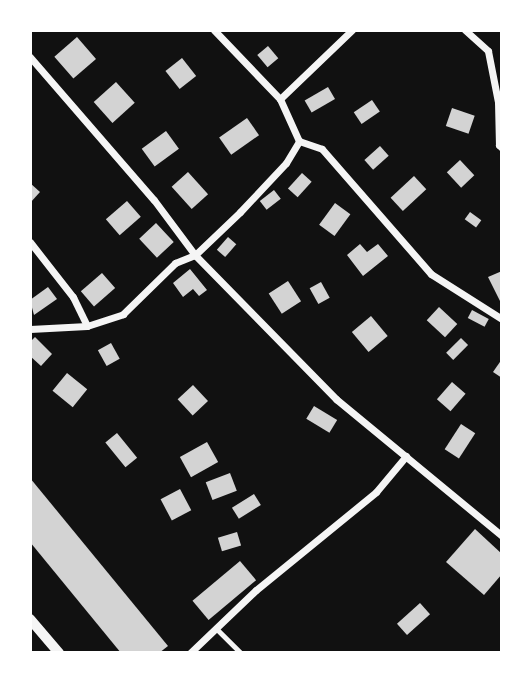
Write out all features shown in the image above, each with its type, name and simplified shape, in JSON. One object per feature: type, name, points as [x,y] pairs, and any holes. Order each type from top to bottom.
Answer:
[{"type":"street","points":[[214,30],[280,99],[299,141],[322,149],[431,274],[502,319]]},
{"type":"street","points":[[280,99],[352,30]]},
{"type":"street","points":[[465,30],[488,51],[500,101],[499,145],[502,148]]},
{"type":"street","points":[[30,57],[155,200],[194,255],[336,399],[502,536]]},
{"type":"street","points":[[30,329],[87,326],[123,314],[175,263],[194,255],[286,163],[299,141]]},
{"type":"street","points":[[30,242],[73,297],[87,326]]},
{"type":"street","points":[[190,653],[256,590],[376,492],[406,456]]},
{"type":"street","points":[[30,619],[59,653]]},
{"type":"lane","points":[[217,629],[241,653]]},
{"type":"building","points":[[77,37],[96,59],[73,79],[54,57]]},
{"type":"building","points":[[268,46],[278,58],[268,67],[257,55]]},
{"type":"building","points":[[182,58],[196,76],[180,89],[165,71]]},
{"type":"building","points":[[116,82],[135,103],[112,123],[94,102]]},
{"type":"building","points":[[328,87],[335,99],[312,113],[305,100]]},
{"type":"building","points":[[372,100],[380,112],[362,124],[354,112]]},
{"type":"building","points":[[452,108],[475,116],[469,134],[446,126]]},
{"type":"building","points":[[247,118],[259,135],[231,155],[219,138]]},
{"type":"building","points":[[166,131],[179,149],[155,166],[142,149]]},
{"type":"building","points":[[380,146],[389,156],[373,170],[364,160]]},
{"type":"building","points":[[460,160],[474,175],[461,188],[447,172]]},
{"type":"building","points":[[188,172],[208,194],[192,209],[172,187]]},
{"type":"building","points":[[302,173],[312,182],[298,197],[288,189]]},
{"type":"building","points":[[414,176],[426,189],[403,211],[391,198]]},
{"type":"building","points":[[30,183],[40,192],[30,203]]},
{"type":"building","points":[[274,190],[281,199],[267,210],[260,201]]},
{"type":"building","points":[[127,201],[141,217],[120,235],[106,219]]},
{"type":"building","points":[[335,203],[350,214],[335,236],[319,225]]},
{"type":"building","points":[[470,212],[481,220],[476,228],[465,219]]},
{"type":"building","points":[[156,223],[174,242],[157,258],[139,239]]},
{"type":"building","points":[[228,237],[236,244],[225,257],[217,250]]},
{"type":"building","points":[[360,244],[367,252],[378,244],[388,256],[363,276],[347,255]]},
{"type":"building","points":[[190,269],[207,290],[199,296],[193,289],[183,297],[173,283]]},
{"type":"building","points":[[502,271],[502,300],[500,301],[488,277]]},
{"type":"building","points":[[102,273],[115,288],[94,306],[81,291]]},
{"type":"building","points":[[288,281],[301,301],[282,314],[269,294]]},
{"type":"building","points":[[321,282],[330,298],[318,304],[310,288]]},
{"type":"building","points":[[48,287],[57,299],[34,315],[30,300]]},
{"type":"building","points":[[439,307],[457,324],[445,337],[427,320]]},
{"type":"building","points":[[472,310],[489,319],[485,327],[468,318]]},
{"type":"building","points":[[371,316],[388,336],[369,352],[352,332]]},
{"type":"building","points":[[35,337],[52,354],[41,366],[30,356],[30,342]]},
{"type":"building","points":[[461,338],[468,345],[453,360],[446,353]]},
{"type":"building","points":[[111,343],[120,359],[107,366],[98,350]]},
{"type":"building","points":[[502,359],[502,378],[493,372]]},
{"type":"building","points":[[67,373],[87,389],[73,407],[53,391]]},
{"type":"building","points":[[452,382],[466,394],[450,411],[437,399]]},
{"type":"building","points":[[193,385],[208,401],[193,415],[178,399]]},
{"type":"building","points":[[314,406],[337,420],[329,433],[306,419]]},
{"type":"building","points":[[461,424],[475,433],[459,458],[445,449]]},
{"type":"building","points":[[117,433],[137,458],[125,467],[105,442]]},
{"type":"building","points":[[207,442],[218,462],[191,477],[180,457]]},
{"type":"building","points":[[230,473],[237,491],[213,500],[206,482]]},
{"type":"building","points":[[30,478],[168,646],[159,653],[121,653],[30,542]]},
{"type":"building","points":[[180,489],[191,510],[172,521],[161,499]]},
{"type":"building","points":[[254,494],[261,505],[239,519],[232,508]]},
{"type":"building","points":[[475,529],[502,554],[502,574],[484,595],[446,562]]},
{"type":"building","points":[[237,532],[241,545],[222,551],[218,538]]},
{"type":"building","points":[[240,561],[256,580],[209,620],[193,601]]},
{"type":"building","points":[[420,603],[430,614],[407,635],[397,624]]}]
